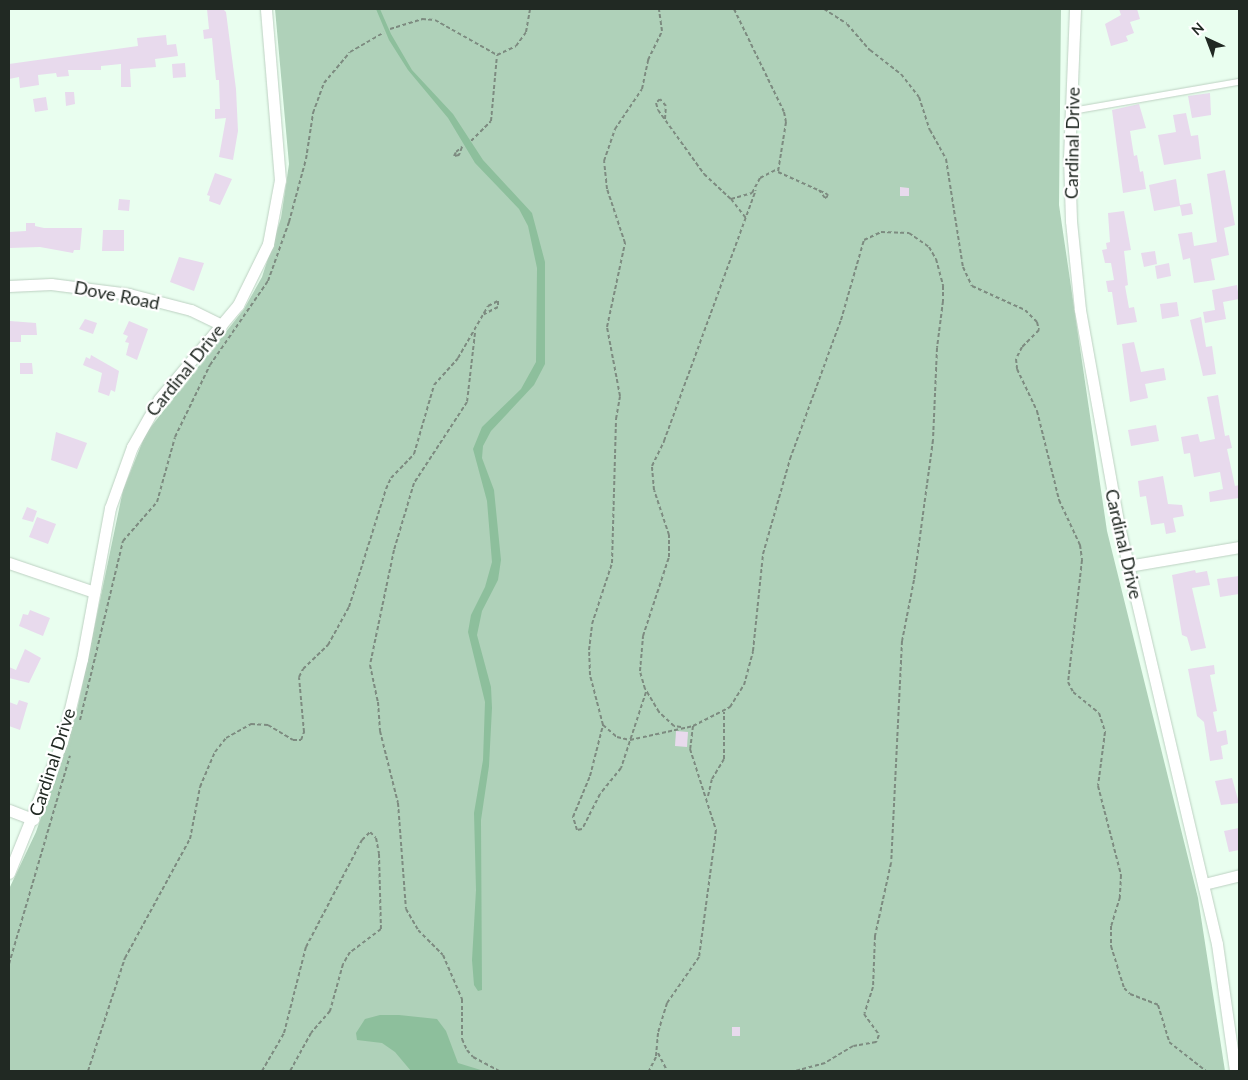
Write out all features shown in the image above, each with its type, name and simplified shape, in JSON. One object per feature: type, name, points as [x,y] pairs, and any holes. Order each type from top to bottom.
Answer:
[{"type":"street","name":"Cardinal Drive","points":[[9,873],[33,819],[62,742],[110,508],[143,424],[160,399],[238,305],[258,268],[278,200],[280,156],[266,9]]},
{"type":"street","name":"Cardinal Drive","points":[[1075,9],[1070,198],[1078,292],[1101,440],[1128,566],[1204,884],[1224,987],[1235,1071]]},
{"type":"street","name":"Dove Road","points":[[9,286],[51,284],[129,294],[191,310],[222,326]]},
{"type":"street","points":[[1128,566],[1239,547]]},
{"type":"street","points":[[9,563],[94,592]]},
{"type":"street","points":[[9,810],[33,819]]},
{"type":"street","points":[[1204,884],[1239,875]]},
{"type":"lane","points":[[1072,111],[1239,82]]},
{"type":"path","points":[[497,56],[516,46],[526,32],[530,9]]},
{"type":"path","points":[[646,692],[621,768],[600,794],[582,829],[577,830],[573,817],[590,776],[603,725],[590,675],[588,650],[592,624],[612,563],[616,419],[620,396],[607,327],[625,243],[607,189],[604,161],[614,129],[642,89],[648,60],[662,31],[659,9]]},
{"type":"path","points":[[734,9],[784,112],[786,122],[778,169]]},
{"type":"path","points":[[824,9],[847,24],[870,50],[901,74],[919,96],[930,130],[946,159],[963,267],[972,286],[1025,310],[1037,322],[1039,330],[1022,347],[1016,359],[1017,369],[1037,411],[1059,500],[1076,533],[1082,560],[1068,682],[1073,692],[1099,713],[1105,732],[1098,786],[1121,875],[1120,897],[1111,926],[1111,946],[1124,988],[1130,994],[1158,1005],[1170,1042],[1206,1071]]},
{"type":"path","points":[[390,29],[422,19],[435,20],[497,56]]},
{"type":"path","points":[[78,728],[123,541],[157,502],[175,437],[210,366],[268,281],[289,222],[306,159],[313,113],[324,83],[350,52],[384,32]]},
{"type":"path","points":[[471,141],[492,121],[497,56]]},
{"type":"path","points":[[666,119],[666,106],[660,100],[656,103],[658,110],[704,174],[731,198],[746,218]]},
{"type":"path","points":[[682,727],[666,721],[646,692],[640,671],[640,651],[669,557],[669,535],[657,500],[652,466],[664,441],[760,178],[778,169]]},
{"type":"path","points":[[778,169],[789,180],[819,190]]},
{"type":"path","points":[[731,198],[756,190]]},
{"type":"path","points":[[603,725],[617,737],[630,740],[693,726],[724,712],[738,697],[750,667],[764,554],[790,459],[841,320],[860,250],[870,234],[909,233],[929,246],[936,259],[943,286],[943,301],[937,348],[933,440],[914,580],[902,641],[891,863],[875,936],[873,987],[864,1014],[879,1035],[876,1042],[853,1046],[825,1063],[796,1071]]},
{"type":"path","points":[[88,1071],[125,958],[190,839],[200,786],[215,752],[226,738],[251,724],[268,726],[293,740],[301,740],[304,732],[299,677],[303,668],[328,645],[349,607],[386,489],[417,447],[434,386],[458,358],[488,306],[498,301],[498,307],[484,314]]},
{"type":"path","points":[[475,331],[467,402],[414,483],[394,550],[370,665],[378,702],[380,731],[398,803],[406,909],[418,930],[443,956],[462,999],[462,1039],[467,1050],[473,1057],[499,1071]]},
{"type":"path","points":[[708,796],[712,779],[724,758],[724,712]]},
{"type":"path","points":[[649,1071],[658,1052],[658,1033],[667,1004],[694,968],[702,944],[716,830],[708,796],[690,749],[693,726]]},
{"type":"path","points":[[9,964],[70,754]]},
{"type":"path","points":[[262,1071],[284,1033],[309,940],[362,840],[370,832],[376,838],[379,854],[381,929],[350,952],[343,964],[330,1010],[310,1033],[290,1071]]},
{"type":"path","points":[[658,1052],[667,1071]]},
{"type":"shaded area","points":[[275,9],[1061,9],[1059,205],[1107,531],[1198,898],[1225,1071],[9,1071],[9,889],[36,832],[76,715],[123,490],[146,433],[244,309],[262,277],[281,218],[289,164]]},
{"type":"shaded area","points":[[376,9],[380,9],[391,34],[412,70],[453,114],[483,160],[532,213],[545,262],[545,364],[534,385],[491,431],[483,446],[482,458],[494,490],[501,560],[498,580],[482,611],[477,635],[491,687],[492,708],[489,766],[481,820],[482,990],[478,991],[474,985],[472,960],[476,890],[474,813],[483,760],[485,702],[468,632],[471,615],[485,587],[492,562],[487,501],[473,449],[482,427],[521,389],[536,362],[537,268],[528,226],[519,209],[475,163],[448,118],[408,70],[389,40]]},
{"type":"shaded area","points":[[380,1015],[437,1019],[446,1031],[458,1063],[484,1071],[411,1071],[395,1052],[382,1043],[357,1040],[356,1033],[365,1019]]},
{"type":"building","points":[[207,9],[223,9],[226,12],[236,89],[238,131],[233,160],[219,157],[226,118],[215,119],[215,109],[220,109],[219,80],[216,80],[212,38],[204,39],[203,30],[209,29]]},
{"type":"building","points":[[1119,9],[1137,9],[1140,19],[1130,22],[1134,33],[1126,36],[1128,41],[1111,46],[1105,24],[1121,15]]},
{"type":"building","points":[[166,35],[167,45],[176,44],[178,56],[155,59],[156,67],[130,69],[131,87],[121,87],[121,64],[101,66],[101,70],[68,70],[69,76],[57,77],[56,73],[38,75],[39,85],[20,88],[19,77],[9,79],[9,64],[138,46],[137,38]]},
{"type":"building","points":[[185,63],[186,77],[173,78],[172,64]]},
{"type":"building","points":[[65,92],[74,92],[75,104],[66,106]]},
{"type":"building","points":[[1210,93],[1211,115],[1192,118],[1188,96]]},
{"type":"building","points":[[46,97],[48,110],[35,112],[33,99]]},
{"type":"building","points":[[1139,104],[1146,128],[1130,131],[1134,156],[1137,155],[1140,172],[1143,171],[1146,189],[1123,193],[1112,110]]},
{"type":"building","points":[[1186,113],[1191,136],[1198,135],[1201,159],[1164,165],[1158,135],[1176,132],[1173,115]]},
{"type":"building","points":[[1225,170],[1235,225],[1224,228],[1229,255],[1211,259],[1215,280],[1194,283],[1190,258],[1183,260],[1178,234],[1192,232],[1194,246],[1217,242],[1207,174]]},
{"type":"building","points":[[215,173],[232,179],[220,205],[209,201],[210,196],[207,195]]},
{"type":"building","points":[[1176,179],[1180,205],[1191,203],[1193,214],[1182,216],[1180,206],[1154,211],[1149,185]]},
{"type":"building","points":[[900,187],[909,188],[909,196],[900,196]]},
{"type":"building","points":[[119,199],[130,200],[129,211],[118,210]]},
{"type":"building","points":[[1124,211],[1131,250],[1124,251],[1128,285],[1125,286],[1129,308],[1134,307],[1137,322],[1117,325],[1112,292],[1108,292],[1106,281],[1114,280],[1111,263],[1105,263],[1102,250],[1107,249],[1106,243],[1110,242],[1108,213]]},
{"type":"building","points":[[26,223],[35,223],[35,226],[44,228],[82,228],[80,250],[74,250],[73,253],[40,247],[9,248],[9,232],[26,231]]},
{"type":"building","points":[[103,230],[124,230],[124,251],[102,251]]},
{"type":"building","points":[[1155,251],[1157,264],[1144,267],[1141,253]]},
{"type":"building","points":[[179,257],[204,263],[194,291],[170,282]]},
{"type":"building","points":[[1169,263],[1171,276],[1157,279],[1155,266]]},
{"type":"building","points":[[1237,285],[1239,299],[1223,302],[1226,319],[1205,323],[1203,312],[1215,310],[1212,290]]},
{"type":"building","points":[[1177,302],[1179,316],[1162,319],[1160,304]]},
{"type":"building","points":[[1201,317],[1206,347],[1212,346],[1216,374],[1203,376],[1190,320]]},
{"type":"building","points":[[85,319],[97,323],[93,334],[79,329]]},
{"type":"building","points":[[10,321],[36,323],[37,335],[21,335],[21,342],[10,342]]},
{"type":"building","points":[[129,321],[148,329],[137,360],[126,355],[129,343],[125,342],[128,336],[123,334]]},
{"type":"building","points":[[1134,342],[1141,372],[1164,368],[1166,380],[1145,384],[1148,398],[1130,402],[1122,344]]},
{"type":"building","points":[[91,355],[119,371],[115,392],[111,390],[109,396],[98,392],[102,373],[83,365],[86,357],[90,359]]},
{"type":"building","points":[[20,363],[32,363],[33,374],[20,374]]},
{"type":"building","points":[[1218,395],[1225,436],[1229,435],[1232,448],[1227,449],[1235,486],[1239,485],[1239,498],[1210,502],[1209,492],[1223,489],[1220,472],[1194,477],[1190,453],[1184,454],[1181,437],[1198,434],[1200,442],[1215,439],[1207,397]]},
{"type":"building","points":[[1156,425],[1159,441],[1131,446],[1128,430]]},
{"type":"building","points":[[56,432],[87,443],[77,469],[51,460]]},
{"type":"building","points":[[1163,476],[1168,504],[1182,505],[1184,516],[1173,518],[1176,532],[1166,534],[1164,523],[1151,525],[1146,496],[1140,497],[1138,481]]},
{"type":"building","points":[[27,507],[37,511],[33,522],[22,519]]},
{"type":"building","points":[[37,517],[56,524],[48,544],[29,537]]},
{"type":"building","points":[[1195,570],[1196,573],[1207,571],[1210,585],[1192,588],[1206,648],[1191,651],[1187,637],[1182,635],[1172,575]]},
{"type":"building","points":[[1239,576],[1239,594],[1220,597],[1217,579]]},
{"type":"building","points":[[30,610],[50,618],[43,636],[19,626],[23,614],[28,615]]},
{"type":"building","points":[[25,649],[41,658],[29,683],[9,678],[9,667],[16,670]]},
{"type":"building","points":[[1214,665],[1215,674],[1210,675],[1217,711],[1213,712],[1217,732],[1226,730],[1228,744],[1221,746],[1223,759],[1210,761],[1204,722],[1197,716],[1188,669]]},
{"type":"building","points":[[19,700],[28,703],[20,730],[9,726],[9,702],[17,705]]},
{"type":"building","points":[[676,731],[688,732],[687,747],[675,746]]},
{"type":"building","points":[[1232,778],[1239,803],[1221,805],[1215,781]]},
{"type":"building","points":[[1239,828],[1239,850],[1229,852],[1224,831]]},
{"type":"building","points":[[732,1027],[740,1027],[740,1036],[732,1036]]}]
